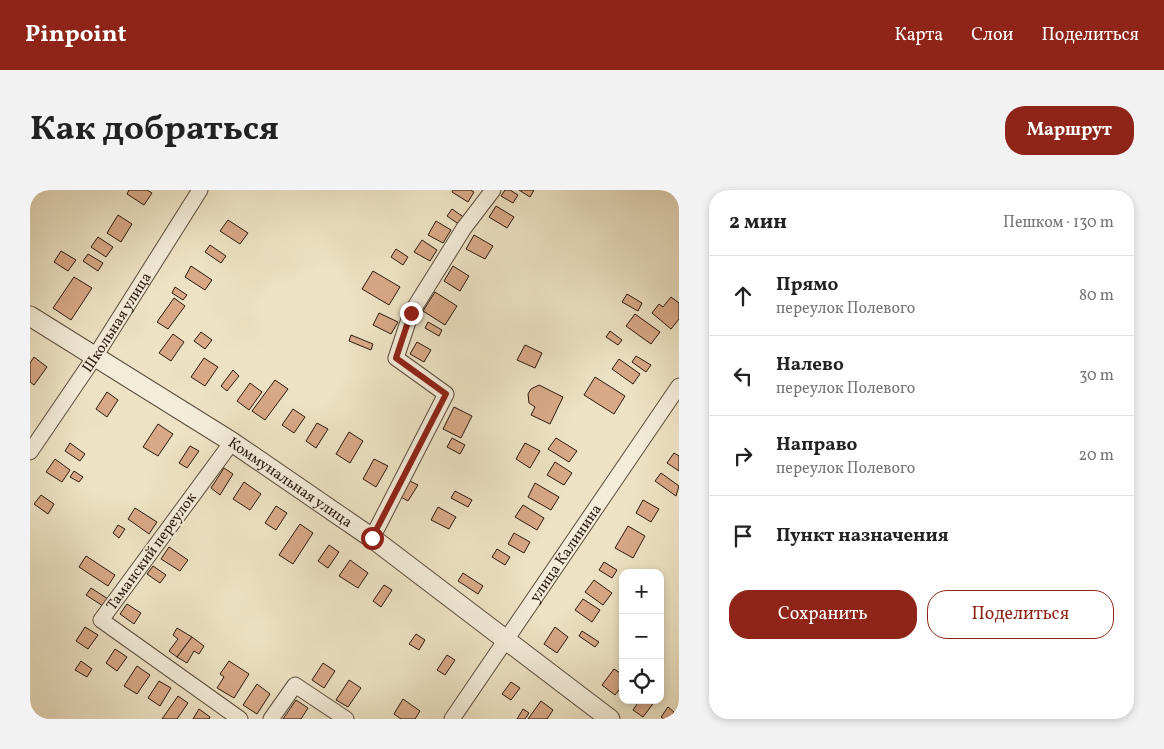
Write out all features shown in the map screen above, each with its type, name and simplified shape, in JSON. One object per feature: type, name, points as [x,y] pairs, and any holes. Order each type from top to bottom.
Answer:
[{"type":"street","name":"Школьная улица","points":[[30,452],[96,355],[200,190]]},
{"type":"street","points":[[372,538],[446,394],[396,358],[411,313],[464,228],[493,190]]},
{"type":"street","name":"Коммунальная улица","points":[[30,316],[96,355],[232,442],[372,538],[610,719]]},
{"type":"street","name":"улица Калинина","points":[[452,719],[679,386]]},
{"type":"street","name":"Таманский переулок","points":[[232,442],[101,620],[240,719]]},
{"type":"street","points":[[271,719],[295,685],[346,719]]},
{"type":"building","points":[[129,190],[147,190],[152,193],[144,205],[127,194]]},
{"type":"building","points":[[453,190],[471,190],[474,192],[468,202],[452,192]]},
{"type":"building","points":[[505,190],[510,190],[518,195],[513,203],[501,196]]},
{"type":"building","points":[[519,190],[534,190],[530,197]]},
{"type":"building","points":[[496,206],[514,217],[507,228],[489,217]]},
{"type":"building","points":[[452,209],[465,218],[460,225],[447,216]]},
{"type":"building","points":[[118,215],[132,224],[121,242],[107,233]]},
{"type":"building","points":[[228,220],[248,233],[240,244],[220,231]]},
{"type":"building","points":[[436,221],[451,230],[443,243],[428,235]]},
{"type":"building","points":[[474,235],[493,246],[485,259],[466,249]]},
{"type":"building","points":[[98,237],[113,247],[106,257],[91,247]]},
{"type":"building","points":[[422,240],[437,250],[430,261],[414,252]]},
{"type":"building","points":[[210,245],[226,256],[221,263],[205,252]]},
{"type":"building","points":[[396,249],[408,257],[403,265],[391,257]]},
{"type":"building","points":[[61,251],[76,260],[68,271],[54,262]]},
{"type":"building","points":[[88,254],[103,263],[98,271],[83,261]]},
{"type":"building","points":[[191,266],[212,280],[205,290],[185,277]]},
{"type":"building","points":[[453,266],[469,276],[460,291],[444,281]]},
{"type":"building","points":[[373,271],[400,287],[389,305],[362,289]]},
{"type":"building","points":[[74,277],[92,288],[71,320],[53,308]]},
{"type":"building","points":[[175,287],[187,295],[183,300],[172,293]]},
{"type":"building","points":[[435,292],[457,306],[445,325],[423,311]]},
{"type":"building","points":[[627,294],[642,303],[638,311],[622,302]]},
{"type":"building","points":[[671,297],[679,303],[679,319],[671,329],[652,313],[659,304],[663,307]]},
{"type":"building","points":[[174,298],[185,306],[168,329],[157,322]]},
{"type":"building","points":[[379,313],[398,322],[391,334],[373,325]]},
{"type":"building","points":[[635,314],[660,332],[651,344],[626,326]]},
{"type":"building","points":[[428,322],[442,330],[439,336],[425,328]]},
{"type":"building","points":[[610,331],[622,340],[618,345],[606,337]]},
{"type":"building","points":[[201,332],[212,340],[205,349],[194,341]]},
{"type":"building","points":[[173,334],[184,342],[171,361],[159,353]]},
{"type":"building","points":[[351,335],[373,344],[371,350],[349,341]]},
{"type":"building","points":[[417,342],[431,350],[424,362],[410,354]]},
{"type":"building","points":[[525,345],[542,353],[535,368],[517,360]]},
{"type":"building","points":[[636,356],[651,365],[646,372],[632,362]]},
{"type":"building","points":[[34,357],[47,367],[34,385],[30,382],[30,363]]},
{"type":"building","points":[[204,358],[218,367],[205,386],[191,377]]},
{"type":"building","points":[[619,359],[640,374],[633,384],[612,369]]},
{"type":"building","points":[[233,370],[239,376],[227,391],[221,386]]},
{"type":"building","points":[[595,377],[625,396],[614,414],[584,395]]},
{"type":"building","points":[[275,380],[288,389],[265,420],[252,411]]},
{"type":"building","points":[[250,383],[262,392],[249,410],[237,401]]},
{"type":"building","points":[[539,385],[563,397],[550,424],[531,415],[535,407],[529,403],[528,394],[531,389]]},
{"type":"building","points":[[107,392],[118,400],[107,417],[96,409]]},
{"type":"building","points":[[454,407],[472,416],[461,438],[443,429]]},
{"type":"building","points":[[293,409],[305,417],[294,433],[282,425]]},
{"type":"building","points":[[317,423],[328,429],[316,448],[306,441]]},
{"type":"building","points":[[158,424],[173,434],[158,456],[143,447]]},
{"type":"building","points":[[349,432],[363,441],[350,463],[336,454]]},
{"type":"building","points":[[452,438],[465,445],[460,454],[447,447]]},
{"type":"building","points":[[556,438],[577,451],[569,462],[548,449]]},
{"type":"building","points":[[70,443],[85,454],[80,461],[65,451]]},
{"type":"building","points":[[525,443],[540,451],[530,468],[516,459]]},
{"type":"building","points":[[190,446],[199,451],[187,468],[179,463]]},
{"type":"building","points":[[674,453],[679,456],[679,471],[667,463]]},
{"type":"building","points":[[55,459],[70,470],[62,482],[46,472]]},
{"type":"building","points":[[374,459],[388,466],[376,487],[363,479]]},
{"type":"building","points":[[555,462],[572,473],[564,485],[547,475]]},
{"type":"building","points":[[224,468],[233,474],[220,495],[211,488]]},
{"type":"building","points":[[74,471],[83,477],[79,482],[70,477]]},
{"type":"building","points":[[661,473],[679,486],[676,496],[655,481]]},
{"type":"building","points":[[408,480],[418,485],[408,501],[399,496]]},
{"type":"building","points":[[244,482],[261,494],[250,510],[233,499]]},
{"type":"building","points":[[535,483],[559,497],[551,510],[528,497]]},
{"type":"building","points":[[455,491],[472,500],[468,507],[451,498]]},
{"type":"building","points":[[41,495],[54,504],[48,514],[34,504]]},
{"type":"building","points":[[643,500],[659,509],[651,522],[636,513]]},
{"type":"building","points":[[523,505],[544,518],[537,530],[515,517]]},
{"type":"building","points":[[276,506],[287,513],[276,530],[265,523]]},
{"type":"building","points":[[438,507],[456,517],[449,529],[431,520]]},
{"type":"building","points":[[135,508],[157,522],[149,534],[128,519]]},
{"type":"building","points":[[300,524],[313,533],[293,564],[279,555]]},
{"type":"building","points":[[118,525],[125,529],[119,538],[113,533]]},
{"type":"building","points":[[628,526],[645,536],[633,558],[615,548]]},
{"type":"building","points":[[514,533],[530,542],[524,553],[508,544]]},
{"type":"building","points":[[329,545],[339,552],[328,568],[318,561]]},
{"type":"building","points":[[169,547],[188,560],[180,571],[161,559]]},
{"type":"building","points":[[497,549],[510,557],[505,565],[492,557]]},
{"type":"building","points":[[86,556],[115,575],[108,586],[79,567]]},
{"type":"building","points":[[350,560],[368,573],[358,588],[339,576]]},
{"type":"building","points":[[604,562],[617,570],[612,578],[599,570]]},
{"type":"building","points":[[153,566],[166,575],[160,583],[147,574]]},
{"type":"building","points":[[463,573],[483,586],[478,594],[458,581]]},
{"type":"building","points":[[594,580],[612,593],[603,605],[585,592]]},
{"type":"building","points":[[384,585],[392,590],[381,607],[373,601]]},
{"type":"building","points":[[91,588],[108,599],[103,606],[86,595]]},
{"type":"building","points":[[583,599],[600,610],[592,622],[575,610]]},
{"type":"building","points":[[127,604],[141,613],[134,624],[120,614]]},
{"type":"building","points":[[85,627],[98,635],[88,649],[76,641]]},
{"type":"building","points":[[555,627],[568,637],[557,653],[544,644]]},
{"type":"building","points":[[177,628],[192,637],[177,657],[169,651],[178,639],[173,635]]},
{"type":"building","points":[[582,631],[599,642],[595,647],[579,636]]},
{"type":"building","points":[[416,634],[425,640],[419,650],[409,644]]},
{"type":"building","points":[[192,637],[204,646],[199,654],[194,651],[187,663],[177,657]]},
{"type":"building","points":[[115,649],[127,657],[117,671],[106,663]]},
{"type":"building","points":[[447,655],[455,660],[445,675],[437,670]]},
{"type":"building","points":[[81,661],[92,669],[87,677],[75,670]]},
{"type":"building","points":[[229,661],[249,674],[234,698],[217,688],[224,677],[220,674]]},
{"type":"building","points":[[323,663],[335,671],[324,688],[312,680]]},
{"type":"building","points":[[137,666],[150,675],[137,694],[124,686]]},
{"type":"building","points":[[614,669],[619,672],[619,690],[615,695],[602,685]]},
{"type":"building","points":[[349,680],[361,688],[348,707],[336,700]]},
{"type":"building","points":[[159,681],[171,688],[160,706],[148,698]]},
{"type":"building","points":[[511,682],[520,688],[511,700],[502,694]]},
{"type":"building","points":[[257,684],[270,694],[257,714],[243,705]]},
{"type":"building","points":[[178,696],[188,703],[177,719],[162,719]]},
{"type":"building","points":[[403,699],[420,711],[415,719],[401,719],[394,714]]},
{"type":"building","points":[[296,700],[308,708],[301,719],[283,719]]},
{"type":"building","points":[[541,701],[553,710],[547,719],[528,719]]},
{"type":"building","points":[[637,704],[653,704],[643,717],[633,710]]},
{"type":"building","points":[[668,707],[674,712],[670,719],[664,719],[661,717]]},
{"type":"building","points":[[199,709],[210,717],[209,719],[193,719]]},
{"type":"building","points":[[523,709],[529,713],[525,719],[517,719]]},
{"type":"route","points":[[372,538],[446,394],[396,358],[411,313]]}]
